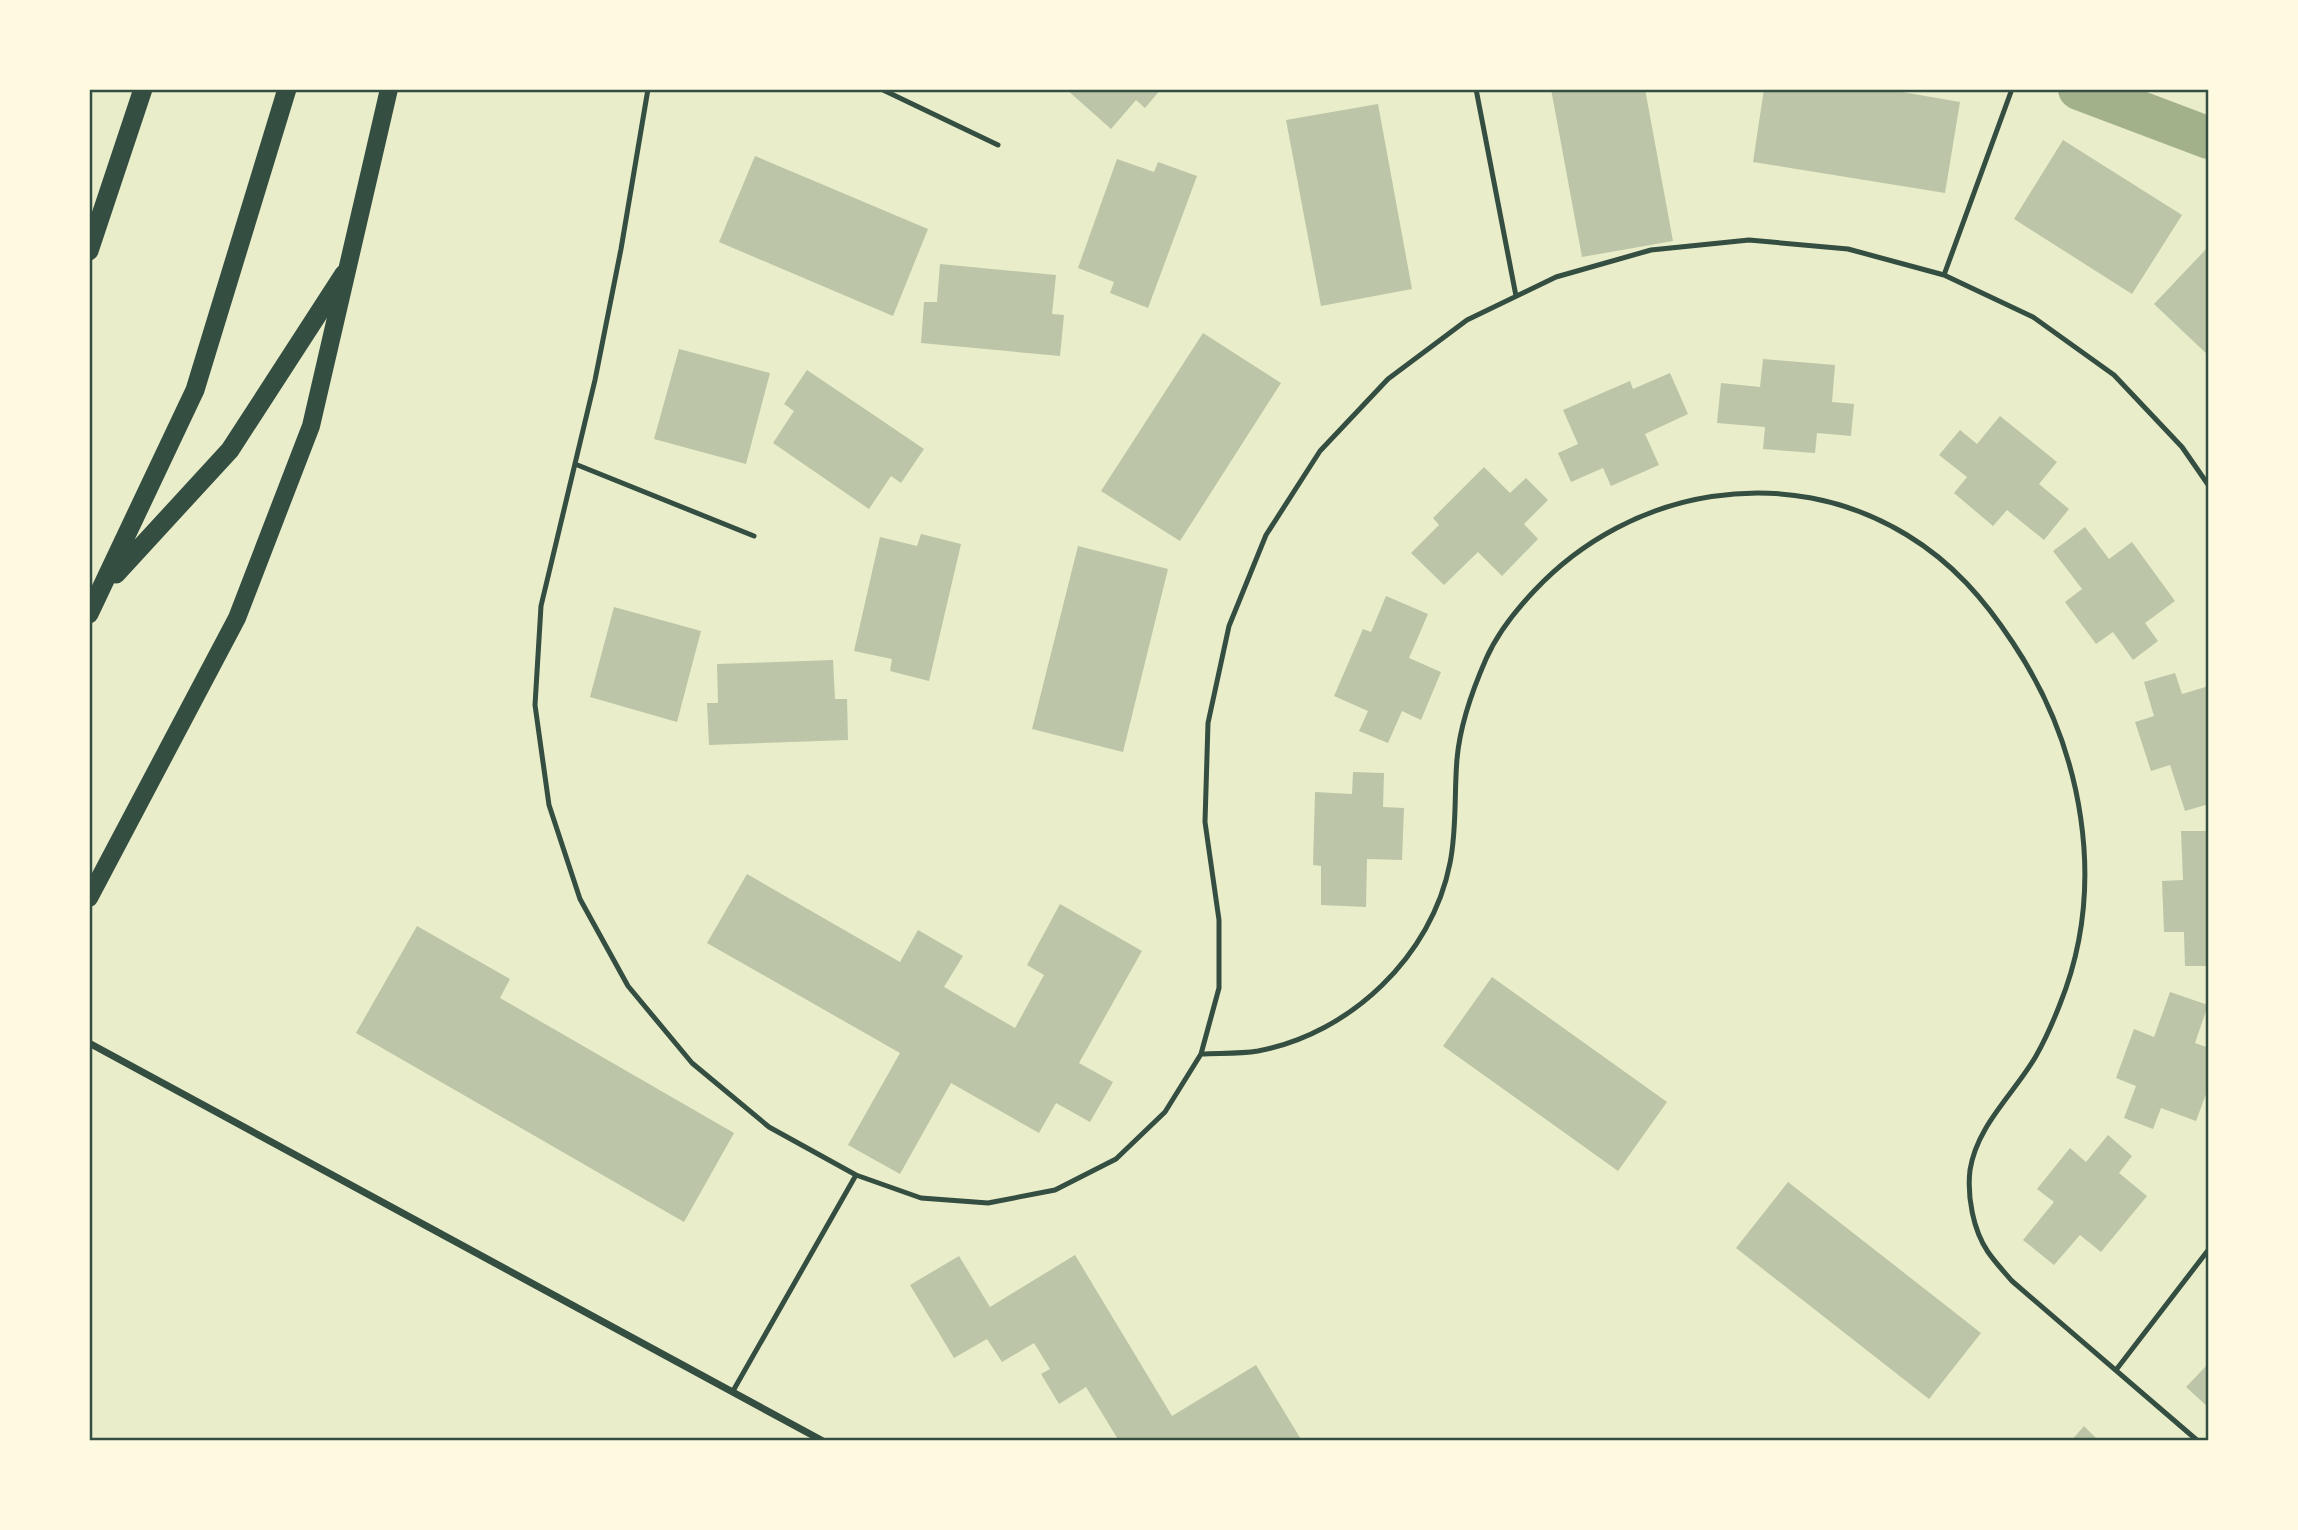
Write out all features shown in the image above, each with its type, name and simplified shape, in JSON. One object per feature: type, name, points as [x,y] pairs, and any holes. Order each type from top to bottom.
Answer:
[{"type":"highway","points":[[89,251],[143,89]]},
{"type":"highway","points":[[89,614],[104,588],[195,390],[287,89]]},
{"type":"highway","points":[[104,588],[230,450],[344,274]]},
{"type":"main road","points":[[89,898],[237,618],[311,426],[344,274],[389,89]]},
{"type":"street","points":[[89,1043],[823,1441]]},
{"type":"lane","points":[[648,89],[621,249],[575,464],[541,606],[536,705],[549,805],[580,900],[628,986],[692,1063],[769,1127],[856,1175],[921,1198],[988,1203],[1055,1190],[1115,1159],[1165,1112],[1201,1054],[1219,988],[1219,920],[1205,822],[1208,723],[1228,626],[1266,535],[1320,451],[1388,379],[1467,320],[1556,276],[1651,250],[1749,240],[1848,249],[1944,275],[2033,317],[2114,375],[2182,447],[2209,486]]},
{"type":"lane","points":[[881,89],[998,145]]},
{"type":"lane","points":[[1476,89],[1516,296]]},
{"type":"lane","points":[[1944,275],[2012,89]]},
{"type":"lane","points":[[575,464],[754,536]]},
{"type":"lane","points":[[1201,1054],[1257,1051],[1311,1035],[1360,1006],[1401,967],[1431,919],[1450,865],[1457,755],[1468,702],[1489,653],[1518,607],[1555,568],[1598,536],[1647,512],[1698,498],[1752,492],[1805,497],[1858,511],[1906,534],[1950,566],[1987,605],[2023,658],[2053,715],[2073,771],[2083,828],[2085,887],[2078,945],[2061,1001],[2037,1054],[1982,1131],[1970,1171],[1971,1212],[1986,1250],[2012,1281],[2198,1441]]},
{"type":"lane","points":[[733,1391],[856,1175]]},
{"type":"lane","points":[[2116,1370],[2209,1249]]},
{"type":"building","points":[[1066,89],[1161,89],[1145,108],[1136,100],[1111,129]]},
{"type":"building","points":[[1551,89],[1645,89],[1673,241],[1582,257]]},
{"type":"building","points":[[1764,89],[1885,89],[1960,102],[1945,193],[1753,162]]},
{"type":"building","points":[[1378,104],[1412,289],[1321,306],[1286,120]]},
{"type":"building","points":[[2063,140],[2182,215],[2132,294],[2014,219]]},
{"type":"building","points":[[755,156],[928,229],[893,316],[719,242]]},
{"type":"building","points":[[1117,159],[1154,172],[1158,162],[1197,176],[1148,308],[1110,293],[1114,282],[1078,268]]},
{"type":"building","points":[[2209,246],[2209,356],[2154,304]]},
{"type":"building","points":[[940,264],[1056,275],[1052,314],[1064,315],[1060,356],[921,343],[924,302],[937,302]]},
{"type":"building","points":[[1203,333],[1281,383],[1180,541],[1101,491]]},
{"type":"building","points":[[679,349],[770,373],[746,464],[654,439]]},
{"type":"building","points":[[1763,359],[1835,365],[1832,402],[1854,404],[1851,436],[1817,433],[1815,453],[1763,449],[1765,427],[1717,423],[1721,383],[1760,387]]},
{"type":"building","points":[[807,370],[924,449],[901,483],[891,476],[869,509],[773,443],[794,411],[784,404]]},
{"type":"building","points":[[1670,373],[1688,414],[1645,434],[1659,465],[1611,486],[1603,468],[1571,482],[1558,453],[1578,444],[1563,410],[1630,381],[1633,389]]},
{"type":"building","points":[[2000,416],[2057,462],[2039,484],[2069,509],[2044,540],[2007,510],[1993,526],[1954,493],[1967,477],[1939,455],[1960,430],[1977,444]]},
{"type":"building","points":[[1484,467],[1510,493],[1526,478],[1548,500],[1524,524],[1538,539],[1502,576],[1478,552],[1444,585],[1411,553],[1439,525],[1433,518]]},
{"type":"building","points":[[2085,527],[2109,559],[2132,542],[2175,601],[2145,623],[2158,641],[2133,660],[2113,632],[2096,644],[2065,602],[2082,589],[2053,551]]},
{"type":"building","points":[[921,534],[961,544],[929,681],[890,671],[892,659],[854,651],[880,537],[917,546]]},
{"type":"building","points":[[1078,546],[1168,569],[1123,752],[1032,729]]},
{"type":"building","points":[[1386,596],[1428,614],[1409,658],[1441,672],[1421,720],[1402,711],[1388,743],[1359,731],[1368,711],[1334,696],[1363,629],[1371,632]]},
{"type":"building","points":[[614,607],[701,631],[677,722],[590,697]]},
{"type":"building","points":[[833,660],[835,699],[847,699],[848,740],[709,745],[707,703],[718,703],[717,664]]},
{"type":"building","points":[[2175,673],[2182,694],[2209,686],[2209,804],[2185,811],[2170,765],[2151,771],[2135,722],[2154,716],[2144,682]]},
{"type":"building","points":[[1353,772],[1384,773],[1383,807],[1404,808],[1402,860],[1367,859],[1366,907],[1321,905],[1321,866],[1313,865],[1315,792],[1352,794]]},
{"type":"building","points":[[2181,831],[2209,831],[2209,966],[2185,966],[2184,932],[2164,932],[2162,881],[2183,880]]},
{"type":"building","points":[[747,874],[900,962],[918,930],[963,956],[944,987],[1015,1028],[1044,975],[1027,965],[1060,904],[1142,951],[1079,1063],[1113,1082],[1090,1122],[1056,1103],[1039,1133],[951,1083],[900,1174],[848,1145],[900,1053],[707,943]]},
{"type":"building","points":[[417,926],[510,979],[500,998],[734,1133],[684,1222],[356,1033]]},
{"type":"building","points":[[1492,977],[1667,1102],[1618,1171],[1443,1046]]},
{"type":"building","points":[[2170,992],[2208,1005],[2195,1043],[2209,1048],[2209,1086],[2196,1121],[2161,1108],[2153,1129],[2124,1118],[2136,1086],[2116,1078],[2134,1029],[2154,1037]]},
{"type":"building","points":[[2108,1135],[2132,1156],[2119,1173],[2147,1196],[2101,1252],[2080,1235],[2054,1265],[2023,1240],[2054,1202],[2037,1189],[2070,1148],[2086,1162]]},
{"type":"building","points":[[1788,1182],[1981,1333],[1929,1399],[1736,1248]]},
{"type":"building","points":[[1075,1255],[1172,1416],[1256,1365],[1302,1441],[1119,1441],[1086,1387],[1059,1404],[1041,1374],[1050,1369],[1034,1343],[1002,1362],[987,1339],[954,1358],[910,1285],[959,1256],[990,1307]]},
{"type":"building","points":[[2209,1363],[2209,1408],[2186,1387]]},
{"type":"building","points":[[2084,1426],[2099,1441],[2071,1441]]},
{"type":"waterway","points":[[2079,89],[2209,138]]}]
